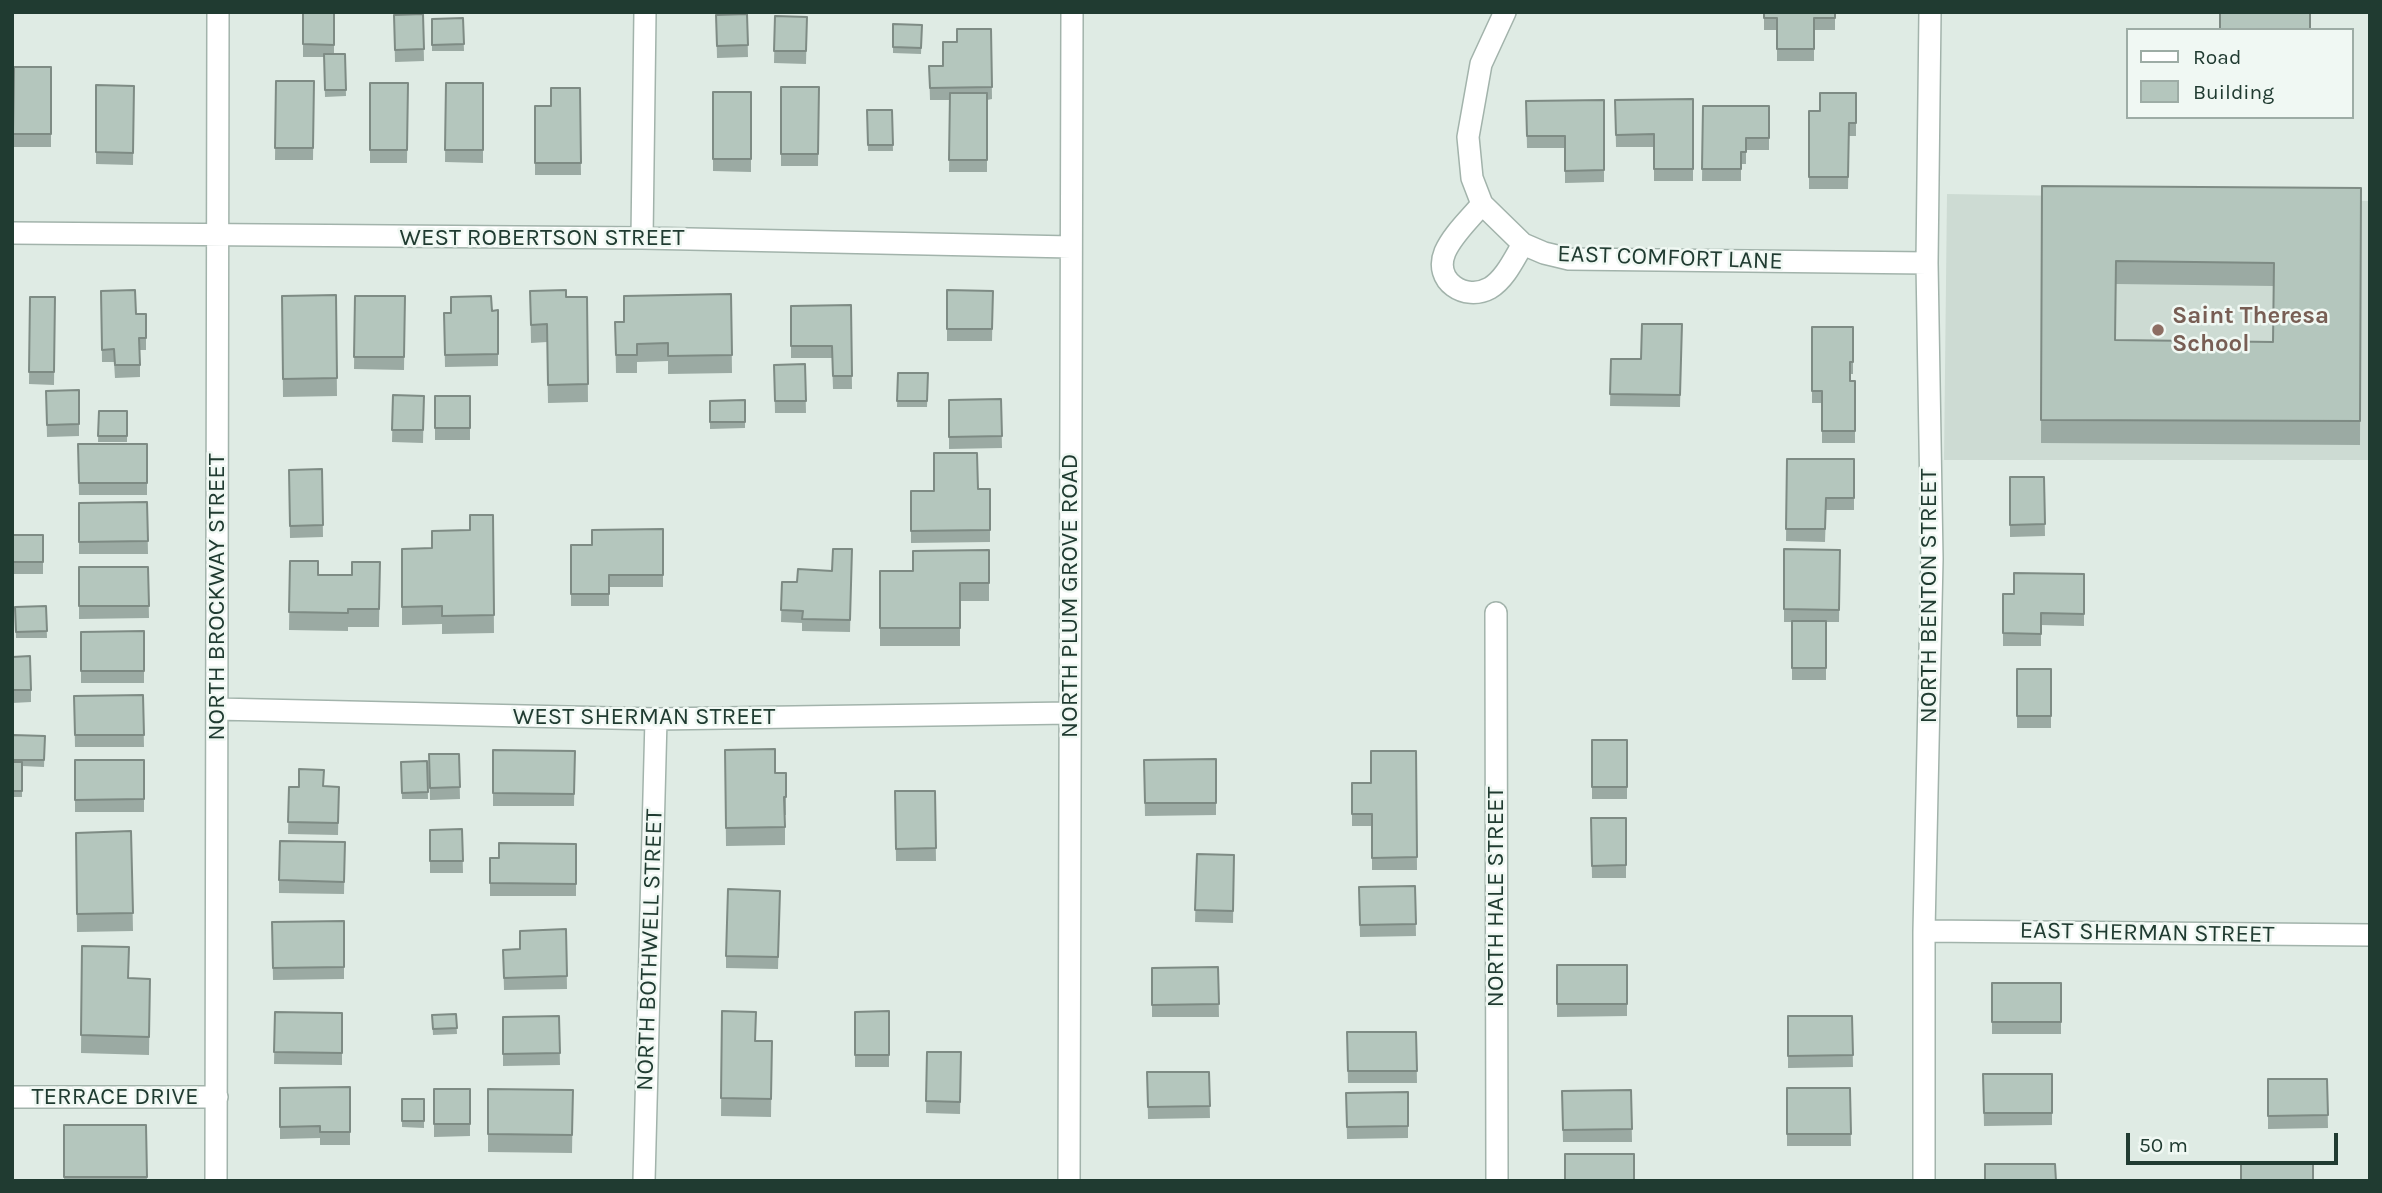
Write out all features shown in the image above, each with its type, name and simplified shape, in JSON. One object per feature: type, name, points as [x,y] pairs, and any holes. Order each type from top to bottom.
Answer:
[{"type":"street","name":"NORTH BROCKWAY STREET","points":[[216,1181],[218,12]]},
{"type":"street","points":[[642,238],[645,12]]},
{"type":"street","name":"NORTH PLUM GROVE ROAD","points":[[1069,1181],[1072,12]]},
{"type":"street","points":[[1505,12],[1481,64],[1468,137],[1472,178],[1482,204],[1523,244]]},
{"type":"street","name":"NORTH BENTON STREET","points":[[1924,1181],[1924,931],[1932,559],[1927,263],[1930,12]]},
{"type":"street","name":"EAST COMFORT LANE","points":[[1482,204],[1445,253],[1443,269],[1450,284],[1461,292],[1490,288],[1506,273],[1523,244],[1569,259],[1927,263]]},
{"type":"street","name":"WEST ROBERTSON STREET","points":[[12,233],[642,238],[1071,247]]},
{"type":"street","name":"NORTH HALE STREET","points":[[1496,613],[1497,1181]]},
{"type":"street","name":"WEST SHERMAN STREET","points":[[217,709],[656,719],[1070,713]]},
{"type":"street","name":"NORTH BOTHWELL STREET","points":[[644,1181],[656,719]]},
{"type":"street","name":"EAST SHERMAN STREET","points":[[1924,931],[2370,935]]},
{"type":"street","name":"TERRACE DRIVE","points":[[12,1097],[217,1097]]},
{"type":"shaded area","name":"Saint Theresa School","points":[[1947,194],[2370,201],[2370,460],[1944,460]]},
{"type":"building","points":[[1764,12],[1835,12],[1835,18],[1814,18],[1814,49],[1777,49],[1777,18],[1764,18]]},
{"type":"building","points":[[2220,12],[2310,12],[2310,28],[2220,28]]},
{"type":"building","points":[[303,13],[334,13],[334,45],[303,44]]},
{"type":"building","points":[[423,14],[424,49],[395,50],[394,15]]},
{"type":"building","points":[[747,14],[748,45],[717,46],[716,15]]},
{"type":"building","points":[[775,16],[807,17],[806,51],[774,51]]},
{"type":"building","points":[[463,18],[464,44],[432,45],[432,19]]},
{"type":"building","points":[[893,24],[922,25],[921,48],[893,47]]},
{"type":"building","points":[[957,29],[991,29],[992,87],[930,88],[929,66],[943,66],[943,42],[957,42]]},
{"type":"building","points":[[324,54],[345,54],[346,90],[325,90]]},
{"type":"building","points":[[14,67],[51,67],[51,134],[13,134]]},
{"type":"building","points":[[276,81],[314,81],[313,148],[275,148]]},
{"type":"building","points":[[370,83],[408,83],[407,150],[370,150]]},
{"type":"building","points":[[446,83],[483,83],[483,150],[445,150]]},
{"type":"building","points":[[96,85],[134,86],[133,153],[96,152]]},
{"type":"building","points":[[781,87],[819,87],[818,154],[781,154]]},
{"type":"building","points":[[551,88],[580,88],[581,163],[535,163],[535,106],[551,106]]},
{"type":"building","points":[[713,92],[751,92],[751,159],[713,159]]},
{"type":"building","points":[[950,93],[987,93],[987,160],[949,160]]},
{"type":"building","points":[[1820,93],[1856,93],[1856,123],[1849,123],[1848,177],[1809,177],[1809,111],[1820,111]]},
{"type":"building","points":[[1693,99],[1693,169],[1654,169],[1654,134],[1616,135],[1615,100]]},
{"type":"building","points":[[1604,100],[1604,170],[1565,171],[1565,136],[1527,136],[1526,101]]},
{"type":"building","points":[[1703,106],[1769,106],[1769,138],[1746,138],[1746,152],[1741,152],[1741,169],[1702,169]]},
{"type":"building","points":[[867,110],[892,110],[893,145],[868,145]]},
{"type":"building","points":[[2042,186],[2361,188],[2360,421],[2041,420]],"holes":[[[2116,261],[2274,263],[2273,342],[2115,340]]]},
{"type":"building","points":[[135,290],[136,314],[146,314],[146,338],[139,338],[140,365],[115,365],[114,349],[102,350],[101,291]]},
{"type":"building","points":[[566,290],[566,297],[587,297],[588,384],[548,385],[547,324],[531,325],[530,291]]},
{"type":"building","points":[[947,290],[993,291],[992,329],[947,329]]},
{"type":"building","points":[[731,294],[732,355],[668,356],[668,343],[637,344],[637,355],[616,355],[615,322],[624,322],[624,296]]},
{"type":"building","points":[[336,295],[337,378],[283,379],[282,296]]},
{"type":"building","points":[[355,296],[405,296],[404,357],[354,357]]},
{"type":"building","points":[[491,296],[492,311],[498,310],[498,354],[445,355],[444,313],[451,313],[451,297]]},
{"type":"building","points":[[30,297],[55,297],[54,372],[29,372]]},
{"type":"building","points":[[851,305],[852,376],[833,376],[832,346],[791,346],[791,306]]},
{"type":"building","points":[[1642,324],[1682,324],[1680,395],[1610,394],[1611,359],[1641,359]]},
{"type":"building","points":[[1812,327],[1853,327],[1850,381],[1855,381],[1855,431],[1822,431],[1822,391],[1812,391]]},
{"type":"building","points":[[805,364],[806,401],[775,401],[774,365]]},
{"type":"building","points":[[898,373],[928,373],[927,401],[897,401]]},
{"type":"building","points":[[79,390],[79,424],[47,425],[46,391]]},
{"type":"building","points":[[393,395],[424,396],[423,430],[392,430]]},
{"type":"building","points":[[435,396],[470,396],[470,428],[435,428]]},
{"type":"building","points":[[1001,399],[1002,436],[949,437],[949,400]]},
{"type":"building","points":[[745,400],[745,422],[710,422],[710,401]]},
{"type":"building","points":[[99,411],[127,411],[127,436],[98,436]]},
{"type":"building","points":[[78,444],[147,444],[147,483],[79,483]]},
{"type":"building","points":[[934,453],[977,453],[978,489],[990,489],[990,530],[911,531],[911,491],[934,491]]},
{"type":"building","points":[[1787,459],[1854,459],[1854,498],[1826,498],[1825,529],[1786,529]]},
{"type":"building","points":[[322,469],[323,525],[290,526],[289,470]]},
{"type":"building","points":[[2010,477],[2044,477],[2045,524],[2010,525]]},
{"type":"building","points":[[147,502],[148,541],[79,542],[79,503]]},
{"type":"building","points":[[470,515],[493,515],[494,615],[442,616],[442,606],[402,607],[402,549],[432,548],[432,531],[470,530]]},
{"type":"building","points":[[663,529],[663,575],[609,575],[609,594],[571,594],[571,545],[592,545],[592,530]]},
{"type":"building","points":[[12,535],[43,535],[43,562],[12,562]]},
{"type":"building","points":[[833,549],[852,549],[850,620],[802,619],[803,611],[781,610],[782,582],[797,582],[798,569],[832,571]]},
{"type":"building","points":[[1784,549],[1840,550],[1839,610],[1784,609]]},
{"type":"building","points":[[989,550],[989,583],[960,583],[960,628],[880,628],[880,571],[913,571],[913,551]]},
{"type":"building","points":[[290,561],[318,561],[318,575],[352,575],[352,562],[380,562],[379,609],[348,609],[348,613],[289,612]]},
{"type":"building","points":[[79,567],[148,567],[149,606],[79,606]]},
{"type":"building","points":[[2014,573],[2084,574],[2084,614],[2041,613],[2041,634],[2003,633],[2003,594],[2014,594]]},
{"type":"building","points":[[46,606],[47,631],[16,632],[15,607]]},
{"type":"building","points":[[1792,621],[1826,621],[1826,668],[1792,668]]},
{"type":"building","points":[[144,631],[144,671],[81,671],[81,632]]},
{"type":"building","points":[[30,656],[31,690],[12,690],[12,657]]},
{"type":"building","points":[[2017,669],[2051,669],[2051,716],[2017,716]]},
{"type":"building","points":[[143,695],[144,735],[75,735],[74,696]]},
{"type":"building","points":[[13,735],[45,736],[44,760],[12,760]]},
{"type":"building","points":[[1592,740],[1627,740],[1627,787],[1592,787]]},
{"type":"building","points":[[775,749],[775,773],[786,773],[785,827],[726,828],[725,750]]},
{"type":"building","points":[[493,750],[575,751],[574,794],[493,793]]},
{"type":"building","points":[[1371,751],[1416,751],[1417,857],[1372,858],[1372,814],[1352,814],[1352,783],[1371,783]]},
{"type":"building","points":[[429,754],[459,754],[460,787],[430,788]]},
{"type":"building","points":[[1216,759],[1216,803],[1145,803],[1144,760]]},
{"type":"building","points":[[75,760],[144,760],[144,799],[75,800]]},
{"type":"building","points":[[427,761],[428,792],[402,793],[401,762]]},
{"type":"building","points":[[12,762],[22,762],[22,791],[12,791]]},
{"type":"building","points":[[299,769],[324,770],[323,786],[339,787],[338,823],[288,822],[289,787],[299,787]]},
{"type":"building","points":[[895,791],[935,791],[936,848],[896,849]]},
{"type":"building","points":[[1591,818],[1626,818],[1626,865],[1592,866]]},
{"type":"building","points":[[462,829],[463,861],[430,861],[430,830]]},
{"type":"building","points":[[131,831],[133,913],[77,914],[76,833]]},
{"type":"building","points":[[280,841],[345,842],[344,882],[279,880]]},
{"type":"building","points":[[499,843],[576,844],[576,884],[490,883],[490,858],[499,858]]},
{"type":"building","points":[[1197,854],[1234,855],[1233,911],[1195,910]]},
{"type":"building","points":[[1415,886],[1416,924],[1360,925],[1359,887]]},
{"type":"building","points":[[728,889],[780,891],[778,957],[726,956]]},
{"type":"building","points":[[344,921],[344,967],[273,968],[272,922]]},
{"type":"building","points":[[566,929],[567,976],[504,978],[503,950],[520,949],[520,931]]},
{"type":"building","points":[[82,946],[129,947],[128,978],[150,979],[149,1037],[81,1035]]},
{"type":"building","points":[[1557,965],[1627,965],[1627,1004],[1557,1004]]},
{"type":"building","points":[[1218,967],[1219,1004],[1152,1005],[1152,968]]},
{"type":"building","points":[[1992,983],[2061,983],[2061,1022],[1992,1022]]},
{"type":"building","points":[[722,1011],[756,1012],[755,1041],[772,1041],[771,1099],[721,1098]]},
{"type":"building","points":[[889,1011],[889,1055],[855,1055],[855,1012]]},
{"type":"building","points":[[275,1012],[342,1013],[342,1053],[274,1052]]},
{"type":"building","points":[[456,1014],[457,1028],[433,1029],[432,1015]]},
{"type":"building","points":[[559,1016],[560,1053],[503,1054],[503,1017]]},
{"type":"building","points":[[1788,1016],[1852,1016],[1853,1055],[1788,1056]]},
{"type":"building","points":[[1347,1032],[1416,1032],[1417,1071],[1348,1071]]},
{"type":"building","points":[[927,1052],[961,1052],[960,1102],[926,1101]]},
{"type":"building","points":[[1147,1072],[1209,1072],[1210,1106],[1148,1107]]},
{"type":"building","points":[[1983,1074],[2052,1074],[2052,1113],[1984,1113]]},
{"type":"building","points":[[2268,1079],[2327,1079],[2328,1115],[2268,1116]]},
{"type":"building","points":[[350,1087],[350,1132],[320,1132],[320,1126],[280,1127],[280,1088]]},
{"type":"building","points":[[1787,1088],[1850,1088],[1851,1134],[1787,1134]]},
{"type":"building","points":[[434,1089],[470,1089],[470,1124],[434,1124]]},
{"type":"building","points":[[488,1089],[573,1090],[572,1135],[488,1134]]},
{"type":"building","points":[[1631,1090],[1632,1129],[1563,1130],[1562,1091]]},
{"type":"building","points":[[1408,1092],[1408,1126],[1347,1127],[1346,1093]]},
{"type":"building","points":[[402,1099],[424,1099],[424,1121],[402,1121]]},
{"type":"building","points":[[64,1125],[146,1125],[147,1177],[64,1177]]},
{"type":"building","points":[[1565,1154],[1634,1154],[1634,1181],[1565,1181]]},
{"type":"building","points":[[2313,1162],[2313,1181],[2241,1181],[2241,1163]]},
{"type":"building","points":[[1985,1164],[2055,1164],[2056,1181],[1985,1181]]},
{"type":"place","name":"Saint Theresa School","points":[[2158,330]]}]
